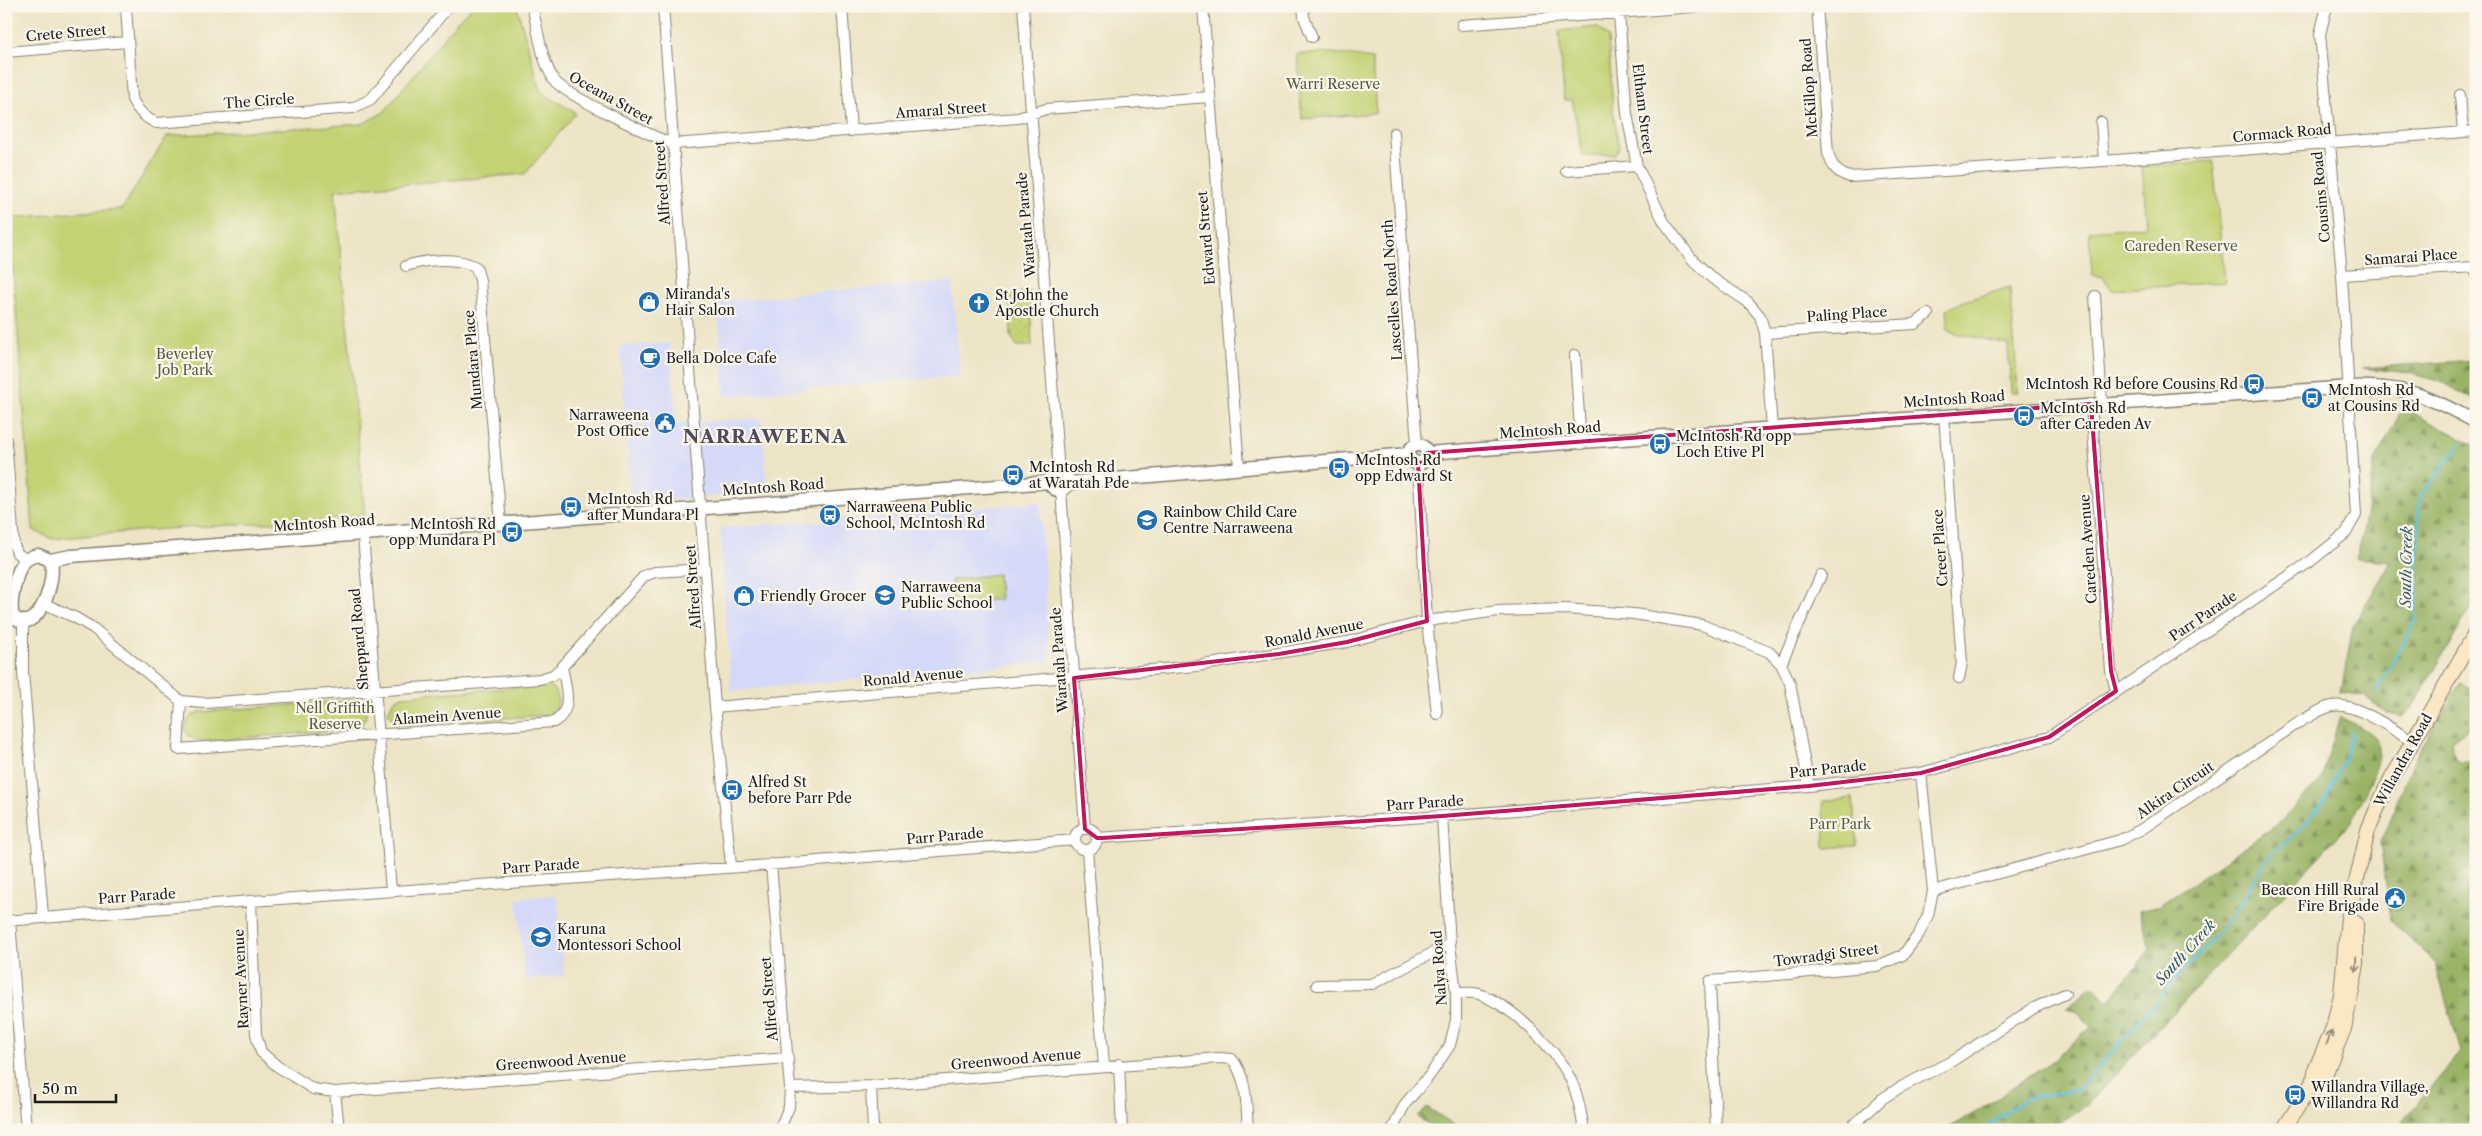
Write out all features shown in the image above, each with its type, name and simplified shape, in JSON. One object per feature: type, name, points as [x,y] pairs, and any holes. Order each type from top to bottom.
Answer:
[{"type":"main road","name":"Willandra Road","points":[[2283,1130],[2313,1083],[2326,1072],[2344,1029],[2352,1000],[2356,960],[2354,898],[2366,839],[2375,811],[2412,742],[2476,632]]},
{"type":"street","name":"The Circle","points":[[126,6],[132,99],[137,109],[146,118],[156,123],[353,108],[371,99],[447,7]]},
{"type":"street","name":"Oceana Street","points":[[532,6],[548,70],[558,86],[650,136],[673,144]]},
{"type":"street","name":"Alfred Street","points":[[663,6],[715,707],[731,866]]},
{"type":"street","points":[[842,6],[851,130]]},
{"type":"street","name":"Waratah Parade","points":[[1023,6],[1059,472]]},
{"type":"street","name":"Edward Street","points":[[1203,6],[1239,467]]},
{"type":"street","points":[[1303,6],[1304,17],[1312,37]]},
{"type":"street","points":[[1462,25],[1706,6]]},
{"type":"street","name":"McKillop Road","points":[[1817,6],[1828,153],[1832,167]]},
{"type":"street","name":"Cousins Road","points":[[2326,6],[2320,34],[2350,386]]},
{"type":"street","name":"Eltham Street","points":[[1619,14],[1627,114],[1637,166],[1657,210],[1672,234],[1702,269],[1741,295],[1755,308],[1765,333],[1772,429]]},
{"type":"street","name":"Crete Street","points":[[6,52],[127,42]]},
{"type":"street","points":[[2460,95],[2464,132]]},
{"type":"street","name":"Amaral Street","points":[[673,144],[1018,118],[1046,109],[1209,97]]},
{"type":"street","points":[[2101,122],[2104,161]]},
{"type":"street","name":"Cormack Road","points":[[1832,167],[1840,174],[1850,177],[2104,161],[2476,131]]},
{"type":"street","name":"Lascelles Road North","points":[[1394,133],[1413,450]]},
{"type":"street","points":[[1566,171],[1637,166]]},
{"type":"street","name":"Mundara Place","points":[[406,266],[423,260],[468,263],[476,268],[480,280],[501,524]]},
{"type":"street","name":"Samarai Place","points":[[2342,275],[2475,267],[2476,273]]},
{"type":"street","name":"Careden Avenue","points":[[2094,296],[2097,404],[2111,671],[2116,691]]},
{"type":"street","name":"Paling Place","points":[[1765,333],[1915,324],[1928,314]]},
{"type":"street","points":[[1575,354],[1581,444]]},
{"type":"street","name":"McIntosh Road","points":[[1423,458],[1944,415],[2350,386],[2391,387],[2407,390],[2445,405],[2476,422]]},
{"type":"street","name":"Parr Parade","points":[[1097,838],[1442,816],[1809,786],[1921,773],[2049,737],[2311,560],[2346,533],[2356,515],[2350,386]]},
{"type":"street","name":"Creer Place","points":[[1944,415],[1962,663],[1959,678]]},
{"type":"street","points":[[6,440],[14,545],[17,553],[26,560],[21,566],[9,612],[18,620],[34,619],[43,604],[54,573],[50,560]]},
{"type":"street","points":[[1065,487],[1066,475],[1059,472],[1053,474],[1050,482],[1054,489],[1239,467],[1425,448],[1423,458],[1427,621],[1437,714]]},
{"type":"street","name":"McIntosh Road","points":[[26,560],[38,555],[50,560],[71,556],[1050,482]]},
{"type":"street","name":"Waratah Parade","points":[[1065,487],[1074,678],[1085,828]]},
{"type":"street","name":"Sheppard Road","points":[[363,535],[377,691],[391,891]]},
{"type":"street","points":[[43,604],[76,618],[93,628],[181,701],[204,703],[540,679],[562,667],[644,576],[655,572],[705,569]]},
{"type":"street","points":[[1781,664],[1821,574]]},
{"type":"street","name":"Ronald Avenue","points":[[715,707],[1074,678],[1197,666],[1347,642],[1427,621],[1498,611],[1565,609],[1634,614],[1702,625],[1769,652],[1781,664],[1790,683],[1809,786]]},
{"type":"street","points":[[22,621],[23,672],[43,916]]},
{"type":"street","name":"Alamein Avenue","points":[[181,701],[178,749],[554,722],[564,716],[567,708],[562,667]]},
{"type":"street","name":"Alkira Circuit","points":[[1933,891],[2120,840],[2142,829],[2304,720],[2325,708],[2340,705],[2358,710],[2412,742]]},
{"type":"street","name":"Towradgi Street","points":[[1716,1130],[1710,982],[1877,966],[1903,955],[1919,934],[1928,915],[1933,891],[1921,773]]},
{"type":"street","name":"Nalya Road","points":[[1392,1130],[1405,1104],[1430,1075],[1450,1045],[1456,1020],[1456,993],[1450,944],[1442,816]]},
{"type":"street","points":[[1085,828],[1093,831],[1097,838],[1095,846],[1087,850],[1078,847],[1075,840],[1078,832],[1085,828]]},
{"type":"street","name":"Parr Parade","points":[[8,921],[43,916],[251,900],[771,864],[1075,840]]},
{"type":"street","points":[[1087,850],[1104,1066]]},
{"type":"street","name":"Alfred Street","points":[[771,864],[790,1088],[789,1106],[779,1130]]},
{"type":"street","name":"Rayner Avenue","points":[[251,900],[256,1034],[261,1052],[277,1066],[313,1089],[335,1092]]},
{"type":"street","points":[[8,921],[26,1130]]},
{"type":"street","points":[[1317,985],[1372,984],[1450,944]]},
{"type":"street","points":[[1456,993],[1477,993],[1502,1006],[1551,1049],[1570,1079],[1581,1110],[1584,1130]]},
{"type":"street","points":[[1848,1130],[1882,1099],[1899,1088],[1952,1061],[2034,1008],[2064,994]]},
{"type":"street","name":"Greenwood Avenue","points":[[335,1092],[788,1058]]},
{"type":"street","name":"Greenwood Avenue","points":[[790,1088],[871,1086],[1119,1064],[1219,1058],[1232,1059],[1239,1068],[1245,1086],[1248,1130]]},
{"type":"street","points":[[1119,1064],[1122,1130]]},
{"type":"street","points":[[871,1086],[873,1130]]},
{"type":"street","points":[[335,1092],[339,1130]]},
{"type":"highlighted area","points":[[2091,404],[2111,671],[2116,691],[2049,737],[1921,773],[1809,786],[1442,816],[1102,838],[1097,838],[1085,829],[1074,678],[1279,654],[1347,642],[1427,621],[1418,463],[1426,462],[1427,453]]},
{"type":"shaded area","points":[[952,281],[960,376],[725,396],[717,301]]},
{"type":"shaded area","points":[[670,343],[676,424],[762,418],[767,493],[631,502],[620,346]]},
{"type":"shaded area","name":"Narraweena Public School","points":[[1040,502],[1050,662],[731,691],[720,528],[881,517]]},
{"type":"shaded area","name":"Karuna Montessori School","points":[[557,895],[564,976],[525,979],[517,898]]},
{"type":"green space","name":"Beverley Job Park","points":[[473,6],[517,7],[541,92],[576,113],[525,174],[335,190],[365,517],[150,530],[52,539],[33,530],[9,218],[122,209],[167,136],[362,124],[384,112],[459,19]]},
{"type":"green space","points":[[1597,27],[1608,37],[1613,110],[1619,148],[1615,154],[1583,156],[1572,100],[1564,100],[1559,31]]},
{"type":"green space","name":"Warri Reserve","points":[[1333,53],[1372,59],[1376,113],[1302,119],[1297,54]]},
{"type":"green space","name":"Careden Reserve","points":[[2213,161],[2225,282],[2112,290],[2103,277],[2092,275],[2089,231],[2147,226],[2142,167]]},
{"type":"green space","points":[[2010,287],[2018,392],[2011,393],[2008,344],[1955,333],[1946,328],[1948,320],[1947,310],[1961,302]]},
{"type":"green space","points":[[1030,290],[1032,346],[1017,346],[1011,337],[1010,295]]},
{"type":"green space","points":[[2476,360],[2476,401],[2444,383],[2410,373],[2362,368]]},
{"type":"green space","points":[[2403,408],[2476,446],[2476,600],[2411,709],[2401,717],[2387,713],[2364,696],[2341,692],[2353,626],[2391,561],[2356,558],[2363,534],[2375,460]]},
{"type":"green space","points":[[998,574],[1000,599],[953,605],[951,580]]},
{"type":"green space","points":[[2460,684],[2473,691],[2471,706],[2473,725],[2451,741],[2455,759],[2460,762],[2476,759],[2476,1130],[2395,1130],[2461,1052],[2435,963],[2391,921],[2380,842],[2417,754]]},
{"type":"green space","name":"Nell Griffith Reserve","points":[[549,685],[556,692],[558,700],[556,707],[549,715],[406,725],[393,721],[388,712],[393,701],[402,696]]},
{"type":"green space","name":"Nell Griffith Reserve","points":[[357,700],[364,707],[366,714],[364,721],[357,729],[202,741],[189,737],[184,729],[189,718],[198,712]]},
{"type":"green space","points":[[2340,717],[2366,730],[2378,744],[2377,765],[2352,821],[2087,1105],[2048,1130],[1944,1130],[1978,1111],[2053,1061],[2091,1026],[2078,1012],[2066,1009],[2091,986],[2109,1001],[2150,949],[2139,911],[2159,906],[2274,827],[2321,780]]},
{"type":"green space","name":"Parr Park","points":[[1853,798],[1857,846],[1825,848],[1823,801]]},
{"type":"green space","points":[[1427,1107],[1462,1130],[1437,1130],[1417,1117]]},
{"type":"waterway","name":"South Creek","points":[[2375,693],[2416,621],[2419,498],[2460,444]]},
{"type":"waterway","name":"South Creek","points":[[1983,1130],[2026,1098],[2078,1090],[2231,918],[2267,859],[2297,832],[2323,803],[2344,760],[2352,732]]},
{"type":"place","name":"Miranda's Hair Salon","points":[[649,302]]},
{"type":"place","name":"St John the Apostle Church","points":[[979,303]]},
{"type":"place","name":"Bella Dolce Cafe","points":[[650,358]]},
{"type":"place","name":"McIntosh Rd before Cousins Rd","points":[[2254,384]]},
{"type":"place","name":"McIntosh Rd at Cousins Rd","points":[[2312,398]]},
{"type":"place","name":"McIntosh Rd after Careden Av","points":[[2024,416]]},
{"type":"place","name":"Narraweena Post Office","points":[[665,423]]},
{"type":"place","name":"McIntosh Rd opp Loch Etive Pl","points":[[1660,444]]},
{"type":"place","name":"McIntosh Rd opp Edward St","points":[[1339,468]]},
{"type":"place","name":"McIntosh Rd at Waratah Pde","points":[[1013,475]]},
{"type":"place","name":"McIntosh Rd after Mundara Pl","points":[[571,507]]},
{"type":"place","name":"Narraweena Public School, McIntosh Rd","points":[[830,515]]},
{"type":"place","name":"Rainbow Child Care Centre Narraweena","points":[[1147,520]]},
{"type":"place","name":"McIntosh Rd opp Mundara Pl","points":[[512,532]]},
{"type":"place","name":"Narraweena Public School","points":[[885,595]]},
{"type":"place","name":"Friendly Grocer","points":[[744,596]]},
{"type":"place","name":"Alfred St before Parr Pde","points":[[732,790]]},
{"type":"place","name":"Beacon Hill Rural Fire Brigade","points":[[2395,898]]},
{"type":"place","name":"Karuna Montessori School","points":[[541,937]]},
{"type":"place","name":"Willandra Village, Willandra Rd","points":[[2295,1095]]},
{"type":"district","name":"NARRAWEENA","points":[[765,436]]}]
